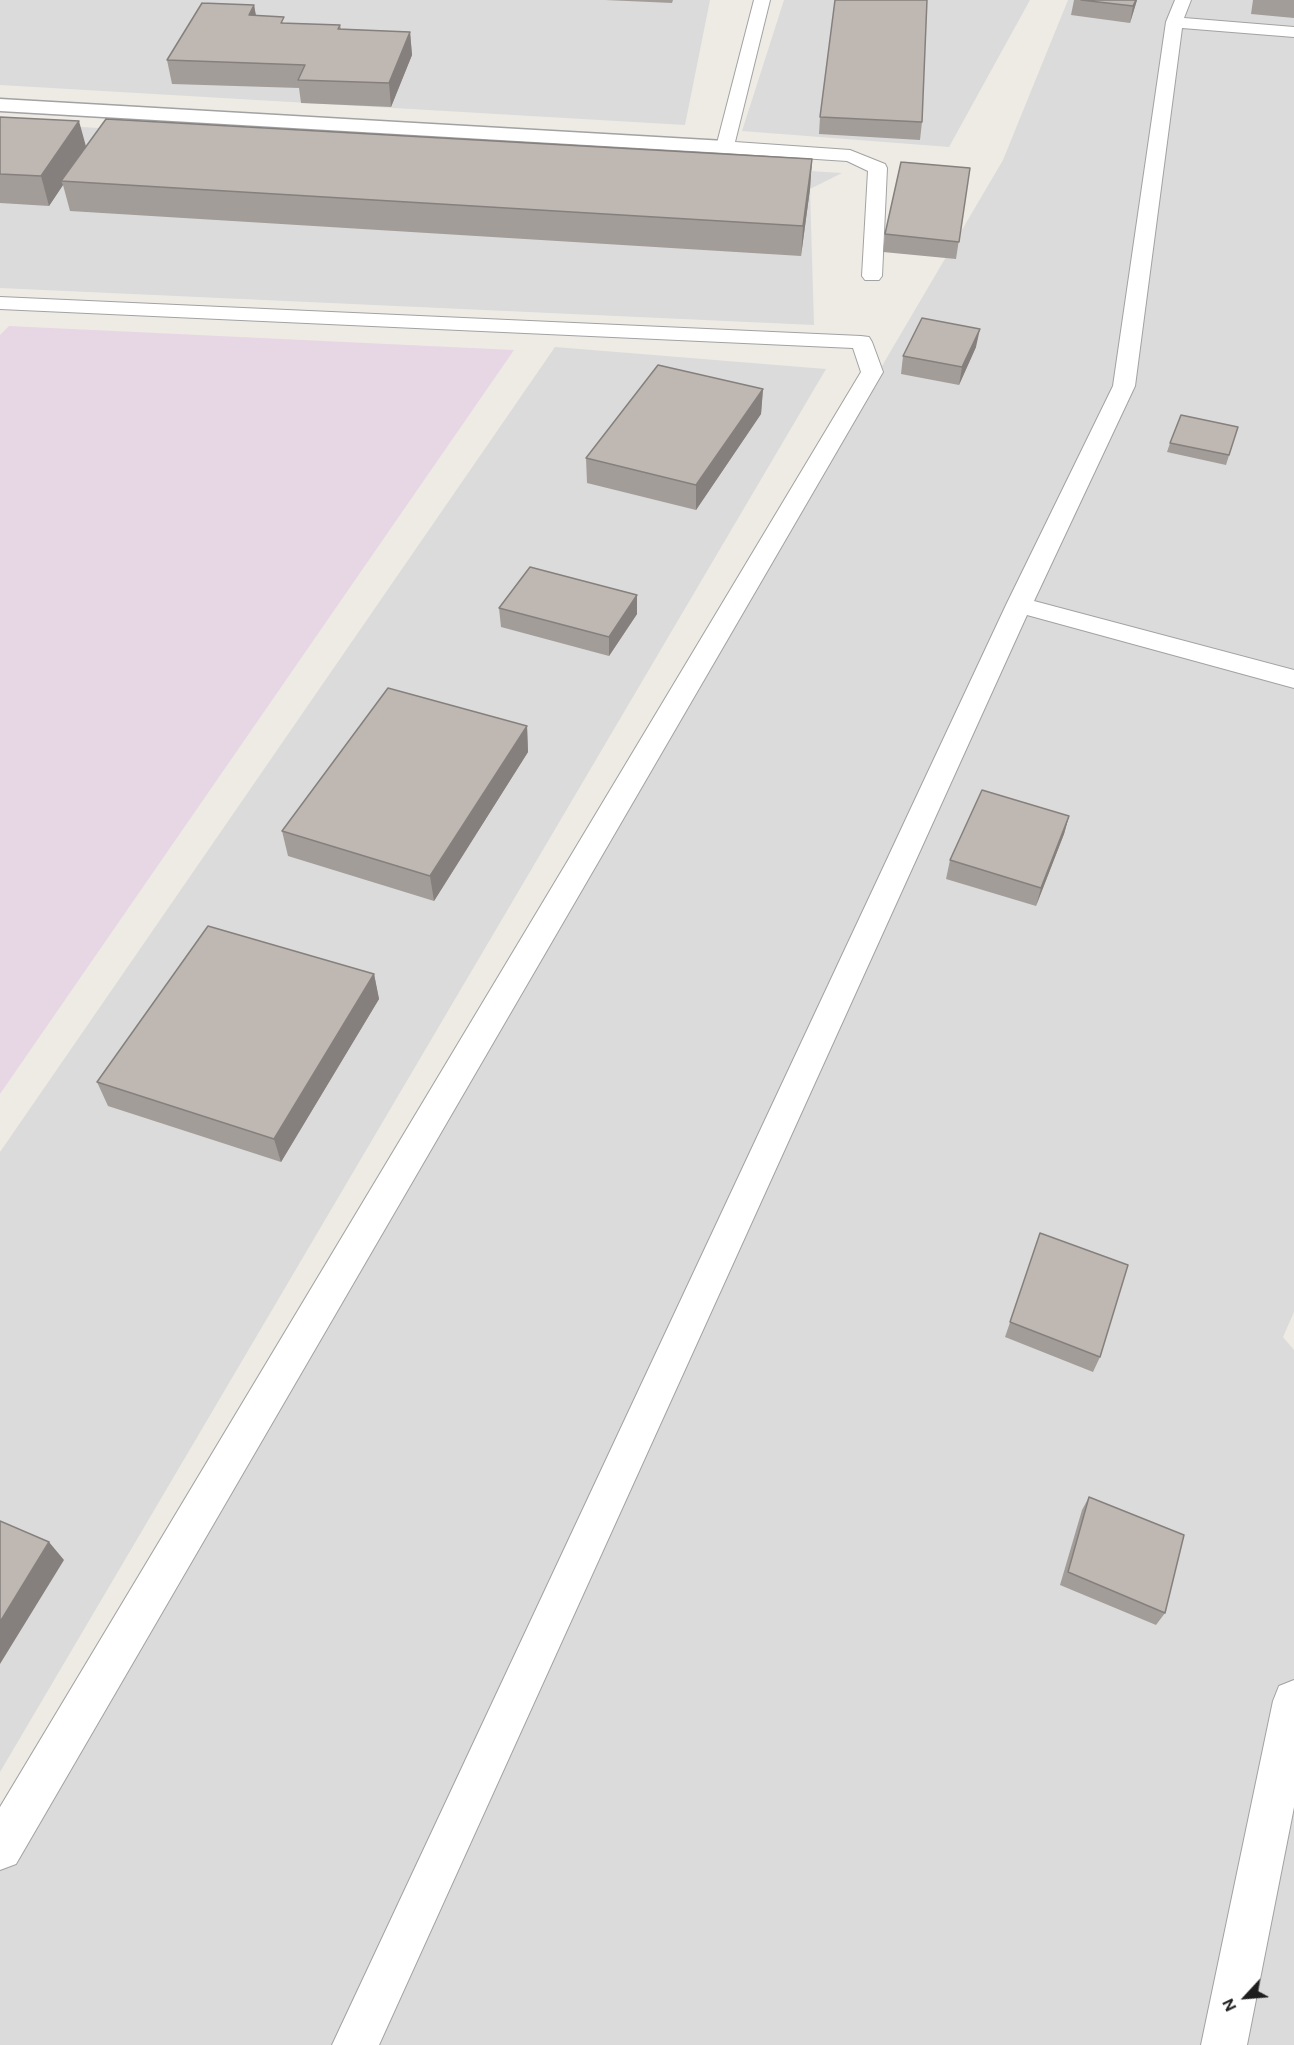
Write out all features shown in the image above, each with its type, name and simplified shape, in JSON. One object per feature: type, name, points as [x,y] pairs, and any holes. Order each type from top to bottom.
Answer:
[{"type":"street","points":[[0,105],[724,147]]},
{"type":"lane","points":[[762,0],[724,147],[850,156],[878,168],[872,276]]},
{"type":"lane","points":[[355,2045],[1019,605],[1124,386],[1178,11],[1294,32]]},
{"type":"lane","points":[[0,303],[861,342],[872,372],[0,1848]]},
{"type":"lane","points":[[1019,605],[1294,679]]},
{"type":"lane","points":[[1224,2045],[1294,1701]]},
{"type":"shaded area","points":[[0,0],[710,0],[685,125],[0,85]]},
{"type":"shaded area","points":[[784,0],[1030,0],[949,147],[742,131]]},
{"type":"shaded area","points":[[1068,0],[1294,0],[1294,1312],[1283,1337],[1294,1350],[1294,2045],[0,2045],[0,1867],[1003,160]]},
{"type":"shaded area","points":[[0,122],[842,173],[810,189],[814,325],[0,288]]},
{"type":"shaded area","points":[[9,326],[514,350],[0,1094],[0,335]]},
{"type":"shaded area","points":[[555,347],[826,369],[0,1772],[0,1152]]},
{"type":"building","points":[[835,0],[927,0],[922,122],[820,117]]},
{"type":"building","points":[[1081,0],[1136,0],[1133,6]]},
{"type":"building","points":[[202,3],[254,5],[249,15],[284,17],[281,23],[340,25],[338,29],[410,32],[389,83],[298,80],[305,65],[167,60]]},
{"type":"building","points":[[0,117],[79,121],[41,176],[0,174]]},
{"type":"building","points":[[106,119],[812,159],[803,226],[61,181]]},
{"type":"building","points":[[901,162],[970,168],[959,242],[885,234]]},
{"type":"building","points":[[922,318],[980,329],[962,367],[903,356]]},
{"type":"building","points":[[658,365],[763,389],[696,485],[586,458]]},
{"type":"building","points":[[1181,415],[1238,427],[1229,455],[1170,443]]},
{"type":"building","points":[[530,567],[637,595],[609,637],[499,608]]},
{"type":"building","points":[[388,688],[527,726],[430,876],[282,831]]},
{"type":"building","points":[[982,790],[1069,816],[1041,888],[950,860]]},
{"type":"building","points":[[208,926],[374,974],[274,1139],[97,1082]]},
{"type":"building","points":[[1040,1233],[1128,1265],[1100,1357],[1010,1322]]},
{"type":"building","points":[[1089,1497],[1184,1535],[1165,1613],[1068,1572]]},
{"type":"building","points":[[0,1521],[49,1542],[0,1622]]}]
